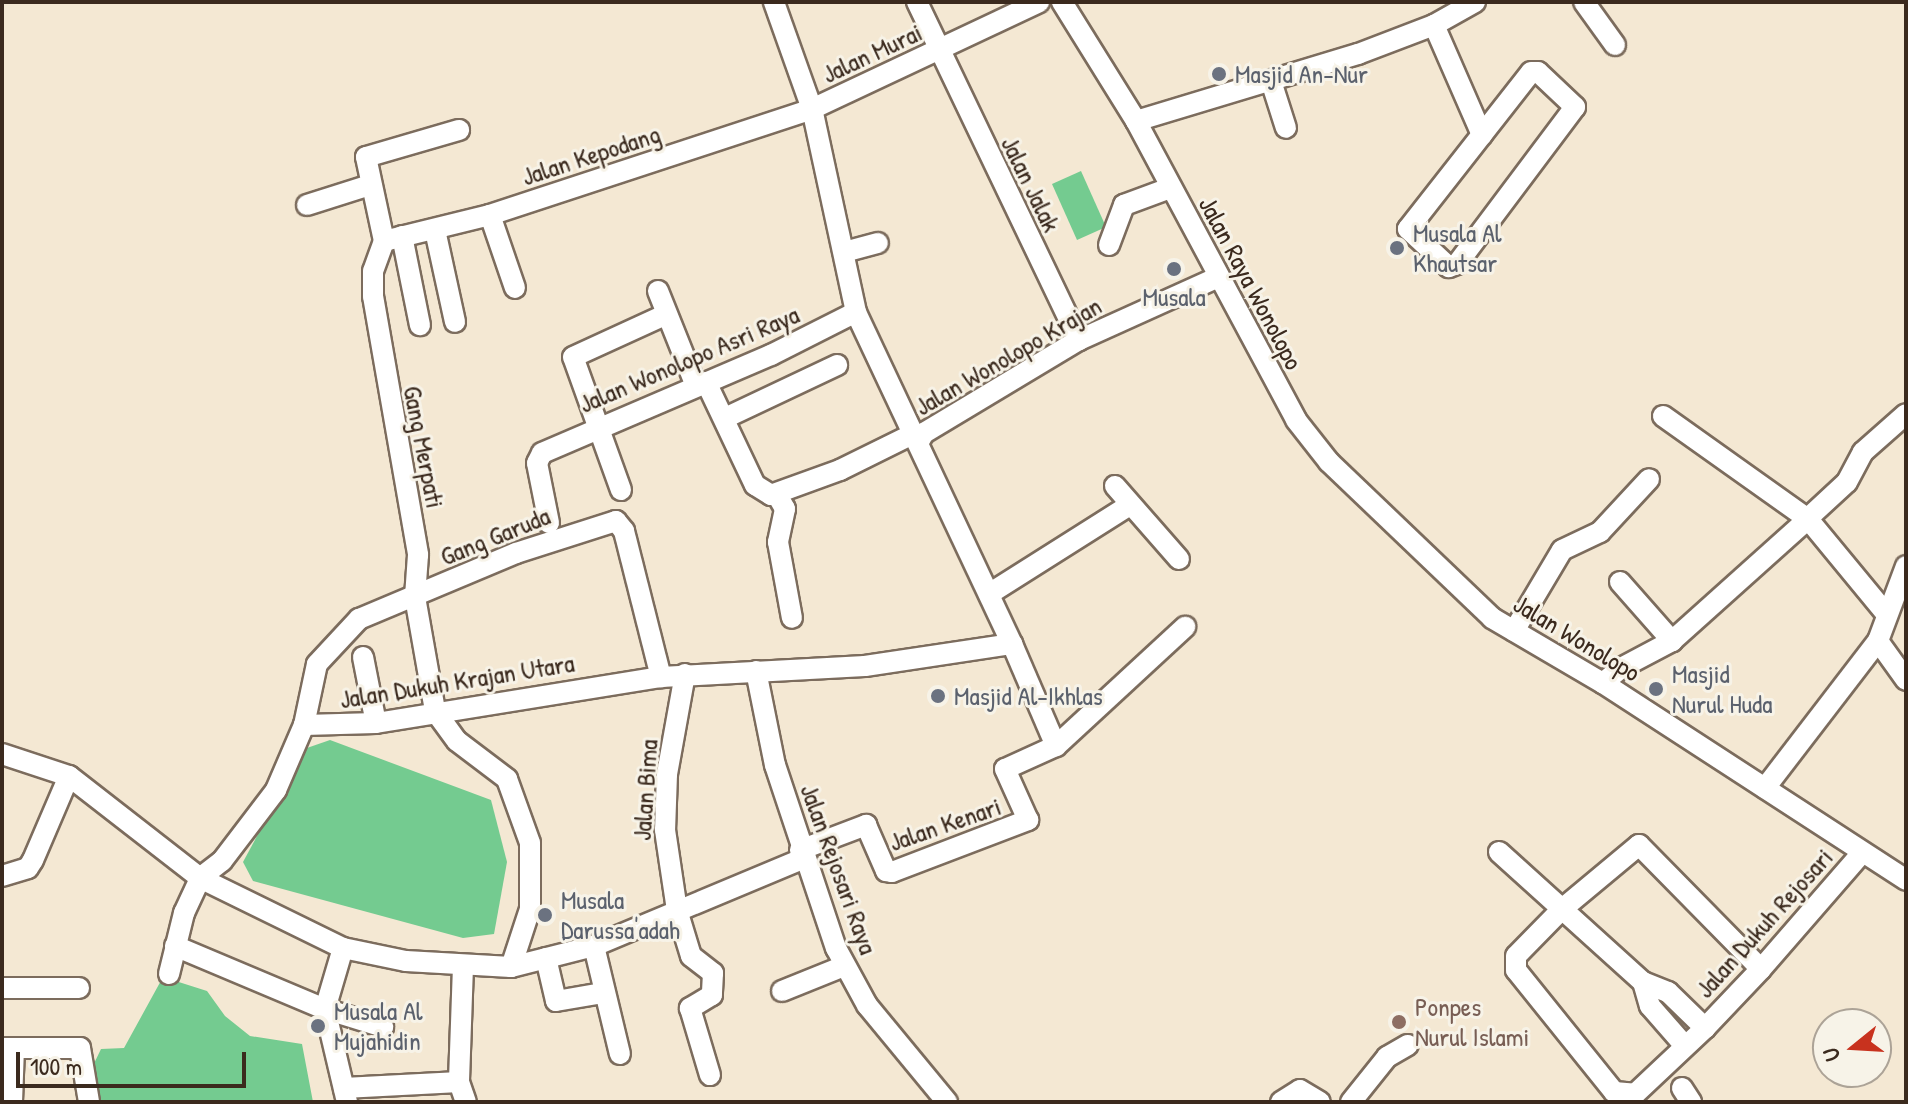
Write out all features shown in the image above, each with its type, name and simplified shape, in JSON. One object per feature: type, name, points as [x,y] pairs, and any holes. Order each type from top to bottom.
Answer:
[{"type":"street","name":"Jalan Wonolopo Krajan","points":[[774,2],[812,109],[856,312],[1012,644]]},
{"type":"street","name":"Jalan Jalak","points":[[917,2],[1079,340]]},
{"type":"street","name":"Jalan Murai","points":[[812,109],[1039,2]]},
{"type":"street","name":"Jalan Raya Wonolopo","points":[[1062,2],[1136,121],[1216,278],[1300,425],[1339,473],[1430,561]]},
{"type":"street","points":[[1136,121],[1222,91],[1271,81],[1434,25],[1475,2]]},
{"type":"street","points":[[1584,2],[1615,45]]},
{"type":"street","points":[[1434,25],[1482,135]]},
{"type":"street","points":[[1535,71],[1576,105],[1457,264],[1449,267],[1407,231],[1482,135],[1535,71]]},
{"type":"street","points":[[1271,81],[1286,128]]},
{"type":"street","name":"Jalan Kepodang","points":[[393,238],[490,215],[812,109]]},
{"type":"street","points":[[420,325],[393,238],[370,185],[365,165],[371,152],[459,130]]},
{"type":"street","points":[[307,205],[370,185]]},
{"type":"street","points":[[1109,245],[1124,205],[1170,188]]},
{"type":"street","points":[[490,215],[515,288]]},
{"type":"street","points":[[435,230],[455,322]]},
{"type":"street","name":"Gang Merpati","points":[[393,238],[373,271],[373,296],[418,555],[415,597],[435,711]]},
{"type":"street","points":[[844,252],[878,243]]},
{"type":"street","name":"Jalan Wonolopo Krajan","points":[[915,439],[1079,340],[1216,278]]},
{"type":"street","points":[[658,291],[701,384],[725,418],[755,485],[777,495],[785,509],[778,542],[792,618]]},
{"type":"street","name":"Jalan Wonolopo Asri Raya","points":[[549,523],[537,463],[542,453],[856,312]]},
{"type":"street","points":[[621,490],[573,363],[577,352],[667,314]]},
{"type":"street","points":[[725,418],[837,365]]},
{"type":"street","points":[[1603,683],[1621,668],[1672,641],[1847,482],[1863,452],[1906,414]]},
{"type":"street","points":[[1663,416],[1728,458],[1808,519],[1887,615]]},
{"type":"street","points":[[777,495],[915,439]]},
{"type":"street","points":[[1514,631],[1562,550],[1600,532],[1649,479]]},
{"type":"street","points":[[1115,486],[1179,559]]},
{"type":"street","points":[[989,594],[1130,505]]},
{"type":"street","name":"Gang Garuda","points":[[304,725],[311,683],[326,649],[359,619],[516,553],[616,521],[624,531],[661,677]]},
{"type":"street","name":"Jalan Wonolopo","points":[[1430,561],[1492,618],[1603,683],[1906,880]]},
{"type":"street","points":[[1765,788],[1878,641],[1906,566]]},
{"type":"street","points":[[1620,582],[1672,641]]},
{"type":"street","name":"Jalan Kenari","points":[[801,855],[866,825],[886,871],[892,872],[1024,824],[1028,815],[1005,769],[1056,746],[1185,627]]},
{"type":"street","points":[[1878,641],[1906,680]]},
{"type":"street","points":[[756,671],[865,666],[1012,644],[1056,746]]},
{"type":"street","points":[[363,657],[376,723]]},
{"type":"street","name":"Jalan Dukuh Krajan Utara","points":[[304,725],[376,723],[435,711],[661,677],[756,671]]},
{"type":"street","name":"Jalan Rejosari Raya","points":[[756,671],[775,765],[801,855],[844,966],[867,1005],[947,1102]]},
{"type":"street","name":"Jalan Bima","points":[[685,674],[667,774],[665,830],[677,910],[691,956],[713,973],[712,995],[690,1008],[710,1075]]},
{"type":"street","points":[[435,711],[457,741],[507,779],[530,843],[530,909],[511,967]]},
{"type":"street","points":[[169,974],[175,946],[200,878],[222,861],[261,814],[304,725]]},
{"type":"street","points":[[2,754],[69,776],[200,878],[343,948],[463,966],[511,967],[594,946],[801,855]]},
{"type":"street","points":[[2,876],[28,868],[69,776]]},
{"type":"street","name":"Jalan Dukuh Rejosari","points":[[1761,969],[1639,845],[1561,910],[1516,956],[1516,970],[1614,1092],[1635,1094],[1705,1028],[1761,969],[1862,853]]},
{"type":"street","points":[[1499,852],[1643,982],[1668,992],[1705,1028]]},
{"type":"street","points":[[175,946],[325,1009],[383,1027]]},
{"type":"street","points":[[594,946],[620,1054]]},
{"type":"street","points":[[343,948],[325,1009],[345,1095],[410,1093],[459,1082]]},
{"type":"street","points":[[546,958],[556,1001],[603,993]]},
{"type":"street","points":[[463,966],[459,1082],[466,1102]]},
{"type":"street","points":[[782,991],[844,966]]},
{"type":"street","points":[[1643,982],[1650,1006],[1685,1046]]},
{"type":"street","points":[[2,988],[79,988]]},
{"type":"street","points":[[1351,1102],[1387,1057],[1408,1045]]},
{"type":"street","points":[[12,1102],[8,1048],[80,1048],[89,1102]]},
{"type":"street","points":[[1281,1102],[1300,1090],[1320,1102]]},
{"type":"green space","points":[[1081,171],[1106,227],[1077,240],[1052,184]]},
{"type":"green space","points":[[330,740],[491,800],[507,862],[494,934],[463,938],[253,881],[243,862],[304,749]]},
{"type":"green space","points":[[163,977],[207,991],[225,1016],[250,1036],[302,1044],[313,1102],[97,1102],[88,1076],[101,1049],[124,1048]]},
{"type":"place","name":"Masjid An-Nur","points":[[1219,74]]},
{"type":"place","name":"Musala Al Khautsar","points":[[1397,248]]},
{"type":"place","name":"Musala","points":[[1174,269]]},
{"type":"place","name":"Masjid Nurul Huda","points":[[1656,689]]},
{"type":"place","name":"Masjid Al-Ikhlas","points":[[938,696]]},
{"type":"place","name":"Musala Darussa'adah","points":[[545,915]]},
{"type":"place","name":"Ponpes Nurul Islami","points":[[1399,1022]]},
{"type":"place","name":"Musala Al Mujahidin","points":[[318,1026]]}]
